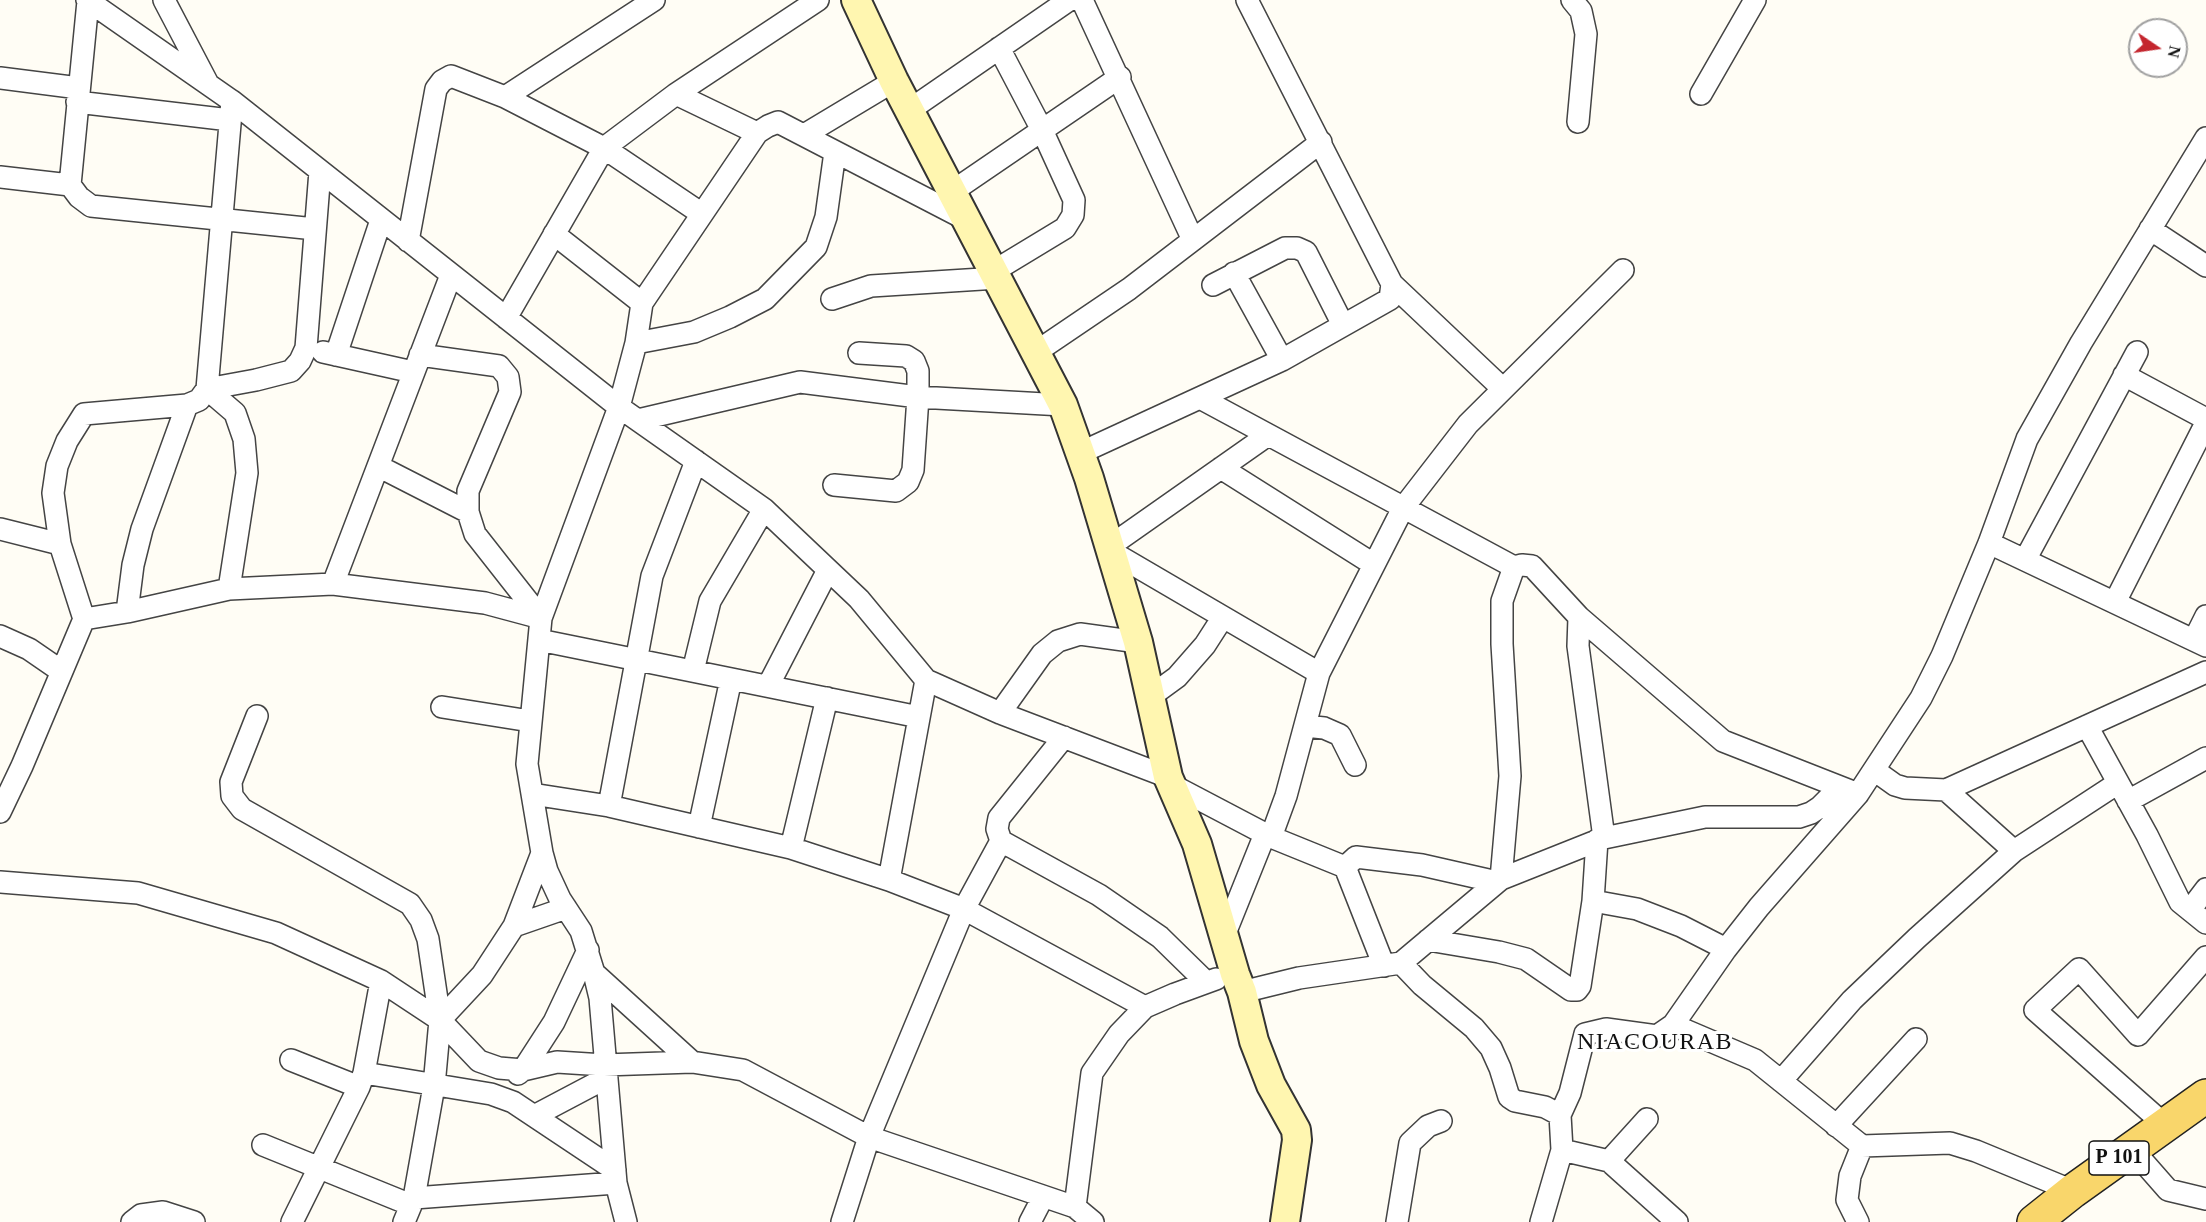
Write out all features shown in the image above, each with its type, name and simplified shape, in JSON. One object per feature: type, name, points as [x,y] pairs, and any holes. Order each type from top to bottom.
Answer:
[{"type":"main road","name":"P 101","points":[[2034,1222],[2073,1191],[2206,1096]]},
{"type":"street","points":[[315,229],[91,206],[79,197],[70,185],[87,0],[208,85],[231,111],[320,171],[619,407],[764,508],[859,600],[926,680],[1000,713],[1170,781],[1268,835],[1345,867],[1392,964],[1422,985],[1474,1028],[1491,1047],[1509,1097],[1515,1101],[1545,1107],[1560,1115]]},
{"type":"street","points":[[164,0],[208,85]]},
{"type":"street","points":[[505,97],[654,0]]},
{"type":"street","points":[[506,318],[604,148],[676,94],[818,0]]},
{"type":"street","points":[[856,0],[894,81],[1063,405],[1080,453],[1138,642],[1170,781],[1197,844],[1254,1041],[1271,1084],[1296,1130],[1297,1140],[1285,1222]]},
{"type":"street","points":[[911,110],[1069,0]]},
{"type":"street","points":[[1082,0],[1120,77],[1193,240]]},
{"type":"street","points":[[1247,0],[1392,284],[1503,389]]},
{"type":"street","points":[[1572,0],[1581,11],[1586,34],[1578,122]]},
{"type":"street","points":[[1701,94],[1755,0]]},
{"type":"street","points":[[832,300],[871,286],[996,275],[1065,228],[1073,215],[1074,200],[1042,130],[999,48]]},
{"type":"street","points":[[408,241],[436,89],[442,81],[451,76],[505,97],[604,148],[702,214]]},
{"type":"street","points":[[953,191],[1120,77]]},
{"type":"street","points":[[0,78],[78,95],[231,111]]},
{"type":"street","points":[[804,135],[894,81]]},
{"type":"street","points":[[676,94],[757,133]]},
{"type":"street","points":[[0,812],[22,766],[84,619],[60,544],[53,493],[57,466],[67,441],[84,414],[187,405],[199,400],[207,389],[231,111]]},
{"type":"street","points":[[626,1222],[615,1177],[600,998],[581,931],[553,886],[542,853],[527,764],[541,618],[619,407],[636,343],[642,303],[757,133],[778,122],[969,222]]},
{"type":"street","points":[[1075,1207],[1092,1073],[1119,1034],[1145,1007],[1206,982],[1238,983],[1299,978],[1392,964],[1428,940],[1499,880],[1601,839],[1705,817],[1799,817],[1811,813],[1849,791],[1874,770],[1921,698],[1937,666],[1989,543],[2027,439],[2081,343],[2206,138]]},
{"type":"street","points":[[1036,352],[1129,290],[1321,142]]},
{"type":"street","points":[[636,343],[694,332],[765,299],[816,247],[826,217],[835,152]]},
{"type":"street","points":[[207,389],[291,371],[300,361],[306,348],[320,171]]},
{"type":"street","points":[[0,177],[70,185]]},
{"type":"street","points":[[336,355],[381,220]]},
{"type":"street","points":[[2150,229],[2206,266]]},
{"type":"street","points":[[554,234],[642,303]]},
{"type":"street","points":[[1213,285],[1285,248],[1297,248],[1306,252],[1343,325]]},
{"type":"street","points":[[1224,936],[1286,796],[1319,673],[1403,508],[1468,424],[1623,270]]},
{"type":"street","points":[[1234,273],[1282,360]]},
{"type":"street","points":[[333,584],[451,275]]},
{"type":"street","points":[[1080,453],[1282,360],[1389,299],[1392,284]]},
{"type":"street","points":[[306,348],[336,355],[417,364],[499,366],[508,377],[510,392],[468,491],[468,512],[475,534],[541,618]]},
{"type":"street","points":[[2025,560],[2137,352]]},
{"type":"street","points":[[834,484],[896,491],[908,482],[913,470],[918,397],[918,371],[914,361],[906,356],[859,353]]},
{"type":"street","points":[[2115,602],[2206,421],[2124,375]]},
{"type":"street","points":[[638,420],[800,382],[918,397],[1063,405]]},
{"type":"street","points":[[207,389],[235,413],[244,439],[247,473],[229,589]]},
{"type":"street","points":[[1200,398],[1514,567],[1532,566],[1579,617],[1723,741],[1849,791]]},
{"type":"street","points":[[127,612],[142,529],[187,405]]},
{"type":"street","points":[[1111,549],[1268,435]]},
{"type":"street","points":[[609,807],[652,576],[696,461]]},
{"type":"street","points":[[378,466],[468,512]]},
{"type":"street","points":[[1221,468],[1373,564]]},
{"type":"street","points":[[693,671],[710,601],[764,508]]},
{"type":"street","points":[[0,529],[60,544]]},
{"type":"street","points":[[1989,543],[2200,643],[2206,616]]},
{"type":"street","points":[[1111,549],[1319,673]]},
{"type":"street","points":[[1499,880],[1510,776],[1502,644],[1502,601],[1514,567]]},
{"type":"street","points":[[768,686],[828,570]]},
{"type":"street","points":[[84,619],[127,612],[229,589],[333,584],[485,603],[541,618]]},
{"type":"street","points":[[1151,696],[1177,677],[1205,645],[1223,617]]},
{"type":"street","points":[[1428,940],[1526,959],[1571,990],[1577,990],[1580,986],[1601,839],[1578,646],[1579,617]]},
{"type":"street","points":[[1000,713],[1042,654],[1058,640],[1080,634],[1138,642]]},
{"type":"street","points":[[0,636],[29,649],[61,671]]},
{"type":"street","points":[[539,640],[919,717]]},
{"type":"street","points":[[1874,770],[1894,785],[1905,788],[1946,790],[2206,672]]},
{"type":"street","points":[[699,827],[731,679]]},
{"type":"street","points":[[889,880],[926,680]]},
{"type":"street","points":[[791,848],[827,698]]},
{"type":"street","points":[[442,707],[530,721]]},
{"type":"street","points":[[257,716],[231,782],[232,796],[242,809],[410,904],[421,920],[428,939],[440,1020],[434,1086],[409,1208]]},
{"type":"street","points":[[1305,726],[1333,730],[1340,735],[1355,765]]},
{"type":"street","points":[[2087,726],[2180,902],[2198,916],[2206,890]]},
{"type":"street","points":[[1064,737],[999,818],[997,829],[1001,841],[1099,895],[1160,937],[1206,982]]},
{"type":"street","points":[[1781,1081],[1852,1000],[2014,851],[2123,792],[2206,758]]},
{"type":"street","points":[[1946,790],[2014,851]]},
{"type":"street","points":[[1541,1222],[1562,1150],[1560,1115],[1570,1093],[1585,1034],[1606,1029],[1657,1036],[1673,1025],[1726,949],[1849,791]]},
{"type":"street","points":[[532,794],[609,807],[791,848],[889,880],[964,909],[1145,1007]]},
{"type":"street","points":[[842,1222],[869,1137],[964,909],[1001,841]]},
{"type":"street","points":[[440,1020],[482,975],[514,926],[542,853]]},
{"type":"street","points":[[1345,867],[1356,857],[1422,865],[1499,880]]},
{"type":"street","points":[[0,882],[138,893],[276,933],[381,981],[440,1020],[479,1061],[499,1068],[523,1070],[557,1062],[605,1071],[692,1062],[743,1070],[869,1137],[1075,1207],[1093,1222]]},
{"type":"street","points":[[1593,901],[1637,909],[1681,926],[1726,949]]},
{"type":"street","points":[[514,926],[566,908]]},
{"type":"street","points":[[491,1094],[523,1070],[554,1022],[588,950]]},
{"type":"street","points":[[2165,1125],[2035,1010],[2079,969],[2138,1035],[2206,957]]},
{"type":"street","points":[[594,973],[692,1062]]},
{"type":"street","points":[[292,1222],[362,1080],[381,981]]},
{"type":"street","points":[[1673,1025],[1755,1060],[1862,1146],[1950,1143],[1976,1151],[2073,1191]]},
{"type":"street","points":[[1836,1126],[1916,1039]]},
{"type":"street","points":[[291,1060],[362,1080],[434,1086],[491,1094],[513,1102],[534,1116],[615,1177]]},
{"type":"street","points":[[534,1116],[605,1071]]},
{"type":"street","points":[[1609,1161],[1647,1119]]},
{"type":"street","points":[[1397,1222],[1410,1143],[1428,1126],[1441,1122]]},
{"type":"street","points":[[263,1145],[409,1208],[615,1177]]},
{"type":"street","points":[[1858,1222],[1847,1200],[1850,1176],[1862,1146]]},
{"type":"street","points":[[2132,1149],[2168,1190],[2206,1199]]},
{"type":"street","points":[[1562,1150],[1609,1161],[1665,1219]]},
{"type":"street","points":[[1030,1222],[1043,1197]]},
{"type":"street","points":[[132,1222],[141,1215],[163,1212],[194,1222]]},
{"type":"district","name":"NIACOURAB","points":[[1655,1043]]}]
